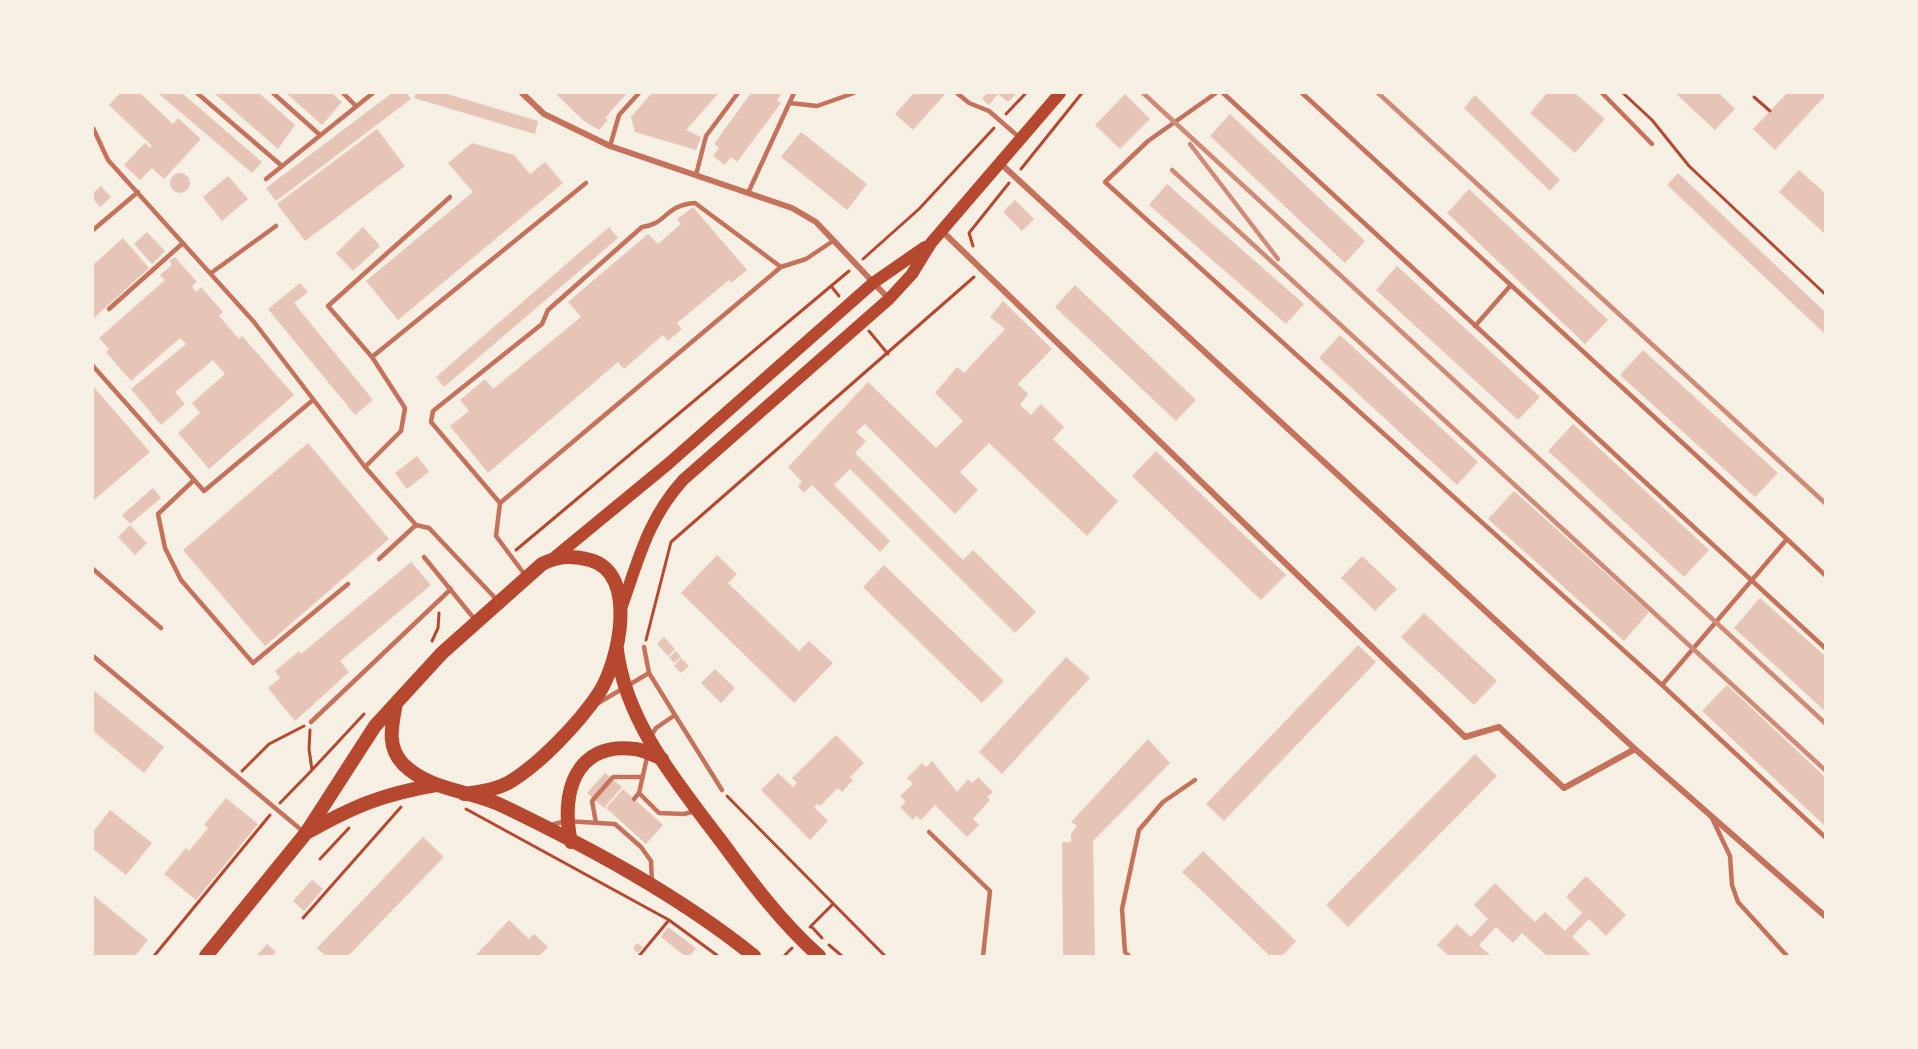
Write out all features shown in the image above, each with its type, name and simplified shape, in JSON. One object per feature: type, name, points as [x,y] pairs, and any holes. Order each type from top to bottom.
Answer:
[{"type":"main road","points":[[462,800],[492,790],[521,774],[585,711],[599,692],[609,672],[622,606],[645,536],[666,499],[683,480],[889,299],[912,274],[931,243],[1058,94]]},
{"type":"main road","points":[[206,956],[306,834],[375,726],[396,701],[476,621],[526,577],[555,557],[668,464],[873,283],[931,243]]},
{"type":"main road","points":[[555,557],[578,556],[596,561],[610,571],[622,606]]},
{"type":"main road","points":[[616,642],[625,689],[649,746],[662,759],[751,883],[819,956]]},
{"type":"main road","points":[[396,701],[391,732],[393,748],[413,773],[462,800],[500,805],[652,885],[703,917],[754,956]]},
{"type":"main road","points":[[571,842],[566,820],[566,799],[570,785],[587,761],[603,752],[649,746]]},
{"type":"main road","points":[[306,834],[353,807],[402,791],[436,785]]},
{"type":"street","points":[[522,93],[544,114],[610,146],[792,208],[816,222],[889,299]]},
{"type":"street","points":[[1000,163],[1635,749],[1825,916]]},
{"type":"street","points":[[942,231],[1465,737],[1499,727],[1564,788],[1635,749]]},
{"type":"lane","points":[[197,93],[282,166]]},
{"type":"lane","points":[[273,93],[320,135]]},
{"type":"lane","points":[[343,93],[356,106]]},
{"type":"lane","points":[[267,179],[373,93]]},
{"type":"lane","points":[[610,146],[619,115],[639,93]]},
{"type":"lane","points":[[696,175],[706,136],[738,93]]},
{"type":"lane","points":[[748,193],[794,93]]},
{"type":"lane","points":[[790,103],[817,106],[854,93]]},
{"type":"lane","points":[[957,93],[1000,121],[1021,139]]},
{"type":"lane","points":[[1216,93],[1148,141],[1105,182],[1662,685],[1825,837]]},
{"type":"lane","points":[[1223,93],[1825,648]]},
{"type":"lane","points":[[1302,93],[1825,575]]},
{"type":"lane","points":[[1602,93],[1652,144]]},
{"type":"lane","points":[[93,128],[108,160],[254,322],[365,467],[416,525],[429,528],[499,602]]},
{"type":"lane","points":[[372,357],[586,183]]},
{"type":"lane","points":[[93,230],[138,192]]},
{"type":"lane","points":[[365,467],[401,431],[405,408],[372,357],[328,306],[450,197]]},
{"type":"lane","points":[[500,504],[430,422],[433,411],[542,324],[548,310],[642,227],[654,225],[677,204],[695,203],[781,267]]},
{"type":"lane","points":[[211,273],[276,226]]},
{"type":"lane","points":[[526,577],[496,536],[500,504],[781,267],[806,259],[833,241]]},
{"type":"lane","points":[[109,309],[183,243]]},
{"type":"lane","points":[[1475,326],[1511,285]]},
{"type":"lane","points":[[93,366],[204,491],[313,400]]},
{"type":"lane","points":[[194,480],[158,514],[165,548],[181,580],[253,663],[348,584]]},
{"type":"lane","points":[[378,559],[416,525]]},
{"type":"lane","points":[[1662,685],[1787,539]]},
{"type":"lane","points":[[424,557],[476,621]]},
{"type":"lane","points":[[93,569],[161,628]]},
{"type":"lane","points":[[311,722],[451,589]]},
{"type":"lane","points":[[644,647],[649,674],[722,790]]},
{"type":"lane","points":[[93,656],[306,834]]},
{"type":"lane","points":[[585,711],[649,674]]},
{"type":"lane","points":[[634,800],[639,793],[649,746],[656,728],[675,715]]},
{"type":"lane","points":[[596,823],[592,801],[613,777],[642,777]]},
{"type":"lane","points":[[1129,956],[1125,952],[1122,909],[1139,830],[1163,802],[1195,780]]},
{"type":"lane","points":[[639,793],[659,813],[684,814],[697,810]]},
{"type":"lane","points":[[655,818],[659,813]]},
{"type":"lane","points":[[1712,816],[1730,856],[1732,885],[1738,902],[1787,956]]},
{"type":"lane","points":[[542,827],[566,820],[596,823],[617,822],[636,839],[651,861],[652,885]]},
{"type":"lane","points":[[929,832],[990,891],[983,956]]},
{"type":"path","points":[[510,555],[856,265],[919,208],[1026,93]]},
{"type":"path","points":[[1623,93],[1652,120],[1689,166],[1825,294]]},
{"type":"path","points":[[1754,97],[1770,111]]},
{"type":"path","points":[[644,647],[672,542],[982,270]]},
{"type":"path","points":[[426,649],[434,640],[438,628],[440,616],[437,602]]},
{"type":"path","points":[[154,956],[276,808],[369,709]]},
{"type":"path","points":[[311,722],[309,750],[312,770]]},
{"type":"path","points":[[237,775],[269,744],[311,722]]},
{"type":"path","points":[[722,790],[832,905],[885,956]]},
{"type":"path","points":[[303,918],[407,800]]},
{"type":"path","points":[[462,800],[669,920],[718,956]]},
{"type":"path","points":[[320,859],[352,825]]},
{"type":"path","points":[[811,926],[832,905]]},
{"type":"path","points":[[639,956],[669,920]]},
{"type":"building","points":[[120,93],[140,93],[173,124],[178,118],[201,139],[164,179],[152,168],[140,180],[124,165],[145,143],[150,148],[152,146],[109,105]]},
{"type":"building","points":[[158,93],[182,93],[262,162],[252,173]]},
{"type":"building","points":[[214,93],[259,93],[295,125],[278,149]]},
{"type":"building","points":[[286,93],[332,93],[342,102],[322,125]]},
{"type":"building","points":[[392,93],[407,93],[411,99],[276,201],[266,188]]},
{"type":"building","points":[[416,93],[444,93],[538,121],[535,134],[414,98]]},
{"type":"building","points":[[555,93],[627,93],[605,118],[608,120],[599,130],[584,121]]},
{"type":"building","points":[[652,93],[719,93],[686,130],[701,137],[696,150],[635,132],[631,117]]},
{"type":"building","points":[[751,93],[782,93],[777,100],[781,103],[737,162],[731,157],[725,165],[713,156],[719,148],[714,144]]},
{"type":"building","points":[[914,93],[946,93],[913,130],[895,114]]},
{"type":"building","points":[[987,93],[1017,93],[1008,102],[998,94],[989,105],[982,99]]},
{"type":"building","points":[[1547,93],[1575,93],[1605,119],[1575,153],[1530,113]]},
{"type":"building","points":[[1675,93],[1719,93],[1735,109],[1715,130]]},
{"type":"building","points":[[1787,93],[1825,93],[1825,96],[1775,150],[1753,129]]},
{"type":"building","points":[[1125,94],[1150,119],[1120,149],[1095,125]]},
{"type":"building","points":[[1475,95],[1560,180],[1550,191],[1464,108]]},
{"type":"building","points":[[1230,114],[1365,241],[1345,263],[1210,136]]},
{"type":"building","points":[[377,129],[405,166],[305,241],[277,204]]},
{"type":"building","points":[[801,132],[867,184],[847,210],[781,157]]},
{"type":"building","points":[[472,143],[514,155],[530,174],[545,162],[563,183],[398,320],[366,281],[473,192],[448,163]]},
{"type":"building","points":[[1799,170],[1825,193],[1825,234],[1779,192]]},
{"type":"building","points":[[180,173],[187,176],[190,183],[187,190],[180,193],[173,190],[170,183],[173,176]]},
{"type":"building","points":[[1678,173],[1825,312],[1825,334],[1667,185]]},
{"type":"building","points":[[228,176],[248,199],[222,221],[203,197]]},
{"type":"building","points":[[1167,184],[1304,304],[1286,324],[1149,205]]},
{"type":"building","points":[[101,186],[111,197],[100,207],[93,199],[93,193]]},
{"type":"building","points":[[1469,189],[1608,320],[1585,344],[1447,213]]},
{"type":"building","points":[[1015,200],[1034,219],[1022,231],[1003,212]]},
{"type":"building","points":[[693,207],[747,270],[731,283],[729,280],[677,323],[682,329],[668,341],[663,335],[624,369],[618,362],[488,473],[450,426],[469,411],[460,400],[485,379],[493,389],[581,317],[568,302],[648,234],[658,244],[681,224],[677,219]]},
{"type":"building","points":[[363,227],[380,246],[353,271],[336,253]]},
{"type":"building","points":[[609,227],[618,238],[444,387],[436,377]]},
{"type":"building","points":[[147,232],[165,251],[152,264],[134,244]]},
{"type":"building","points":[[123,238],[149,268],[93,319],[93,265]]},
{"type":"building","points":[[175,257],[197,282],[192,286],[196,292],[201,287],[223,312],[219,316],[239,339],[242,336],[294,395],[209,469],[178,433],[200,413],[192,403],[225,374],[213,360],[175,392],[185,404],[161,425],[131,389],[186,344],[180,338],[131,381],[106,352],[109,349],[99,338],[165,280],[160,275],[172,265],[169,261]]},
{"type":"building","points":[[1397,266],[1540,397],[1518,420],[1376,290]]},
{"type":"building","points":[[300,283],[308,292],[294,303],[373,400],[355,415],[268,309]]},
{"type":"building","points":[[1075,285],[1196,400],[1176,421],[1055,307]]},
{"type":"building","points":[[1003,301],[1052,349],[1018,384],[1028,394],[1020,405],[1031,415],[1041,404],[1064,427],[1053,439],[1118,501],[1087,536],[989,443],[960,472],[978,490],[955,514],[865,424],[856,432],[866,441],[855,453],[963,560],[973,550],[1036,612],[1015,633],[850,469],[834,485],[890,541],[880,552],[812,485],[804,493],[798,486],[802,482],[788,467],[868,382],[936,448],[963,421],[935,393],[957,367],[964,373],[1005,329],[990,317]]},
{"type":"building","points":[[1340,335],[1478,462],[1457,485],[1319,358]]},
{"type":"building","points":[[1643,350],[1778,473],[1755,497],[1620,375]]},
{"type":"building","points":[[93,386],[150,452],[93,501]]},
{"type":"building","points":[[1573,424],[1709,550],[1684,577],[1548,451]]},
{"type":"building","points":[[308,443],[389,539],[265,646],[183,550]]},
{"type":"building","points":[[1156,451],[1286,575],[1261,600],[1132,476]]},
{"type":"building","points":[[417,456],[429,472],[407,489],[395,473]]},
{"type":"building","points":[[153,488],[161,498],[130,524],[122,515]]},
{"type":"building","points":[[1514,491],[1649,612],[1624,641],[1488,519]]},
{"type":"building","points":[[130,525],[147,543],[135,555],[118,537]]},
{"type":"building","points":[[717,555],[737,574],[728,583],[799,651],[809,641],[833,663],[794,703],[681,593]]},
{"type":"building","points":[[1362,556],[1397,589],[1375,611],[1341,578]]},
{"type":"building","points":[[411,562],[431,585],[340,661],[349,672],[295,721],[268,688],[280,678],[275,671],[299,651],[301,654]]},
{"type":"building","points":[[884,565],[1004,681],[982,703],[863,587]]},
{"type":"building","points":[[1760,598],[1825,656],[1825,711],[1734,628]]},
{"type":"building","points":[[1424,613],[1497,681],[1474,705],[1401,637]]},
{"type":"building","points":[[664,637],[675,649],[668,656],[657,644]]},
{"type":"building","points":[[1358,645],[1376,662],[1224,821],[1206,804]]},
{"type":"building","points":[[676,651],[681,657],[674,663],[669,657]]},
{"type":"building","points":[[1066,657],[1090,678],[1002,774],[979,752]]},
{"type":"building","points":[[681,658],[689,666],[681,673],[674,666]]},
{"type":"building","points":[[715,669],[735,688],[721,703],[701,683]]},
{"type":"building","points":[[1727,685],[1825,777],[1825,826],[1702,711]]},
{"type":"building","points":[[93,690],[164,747],[144,773],[93,731]]},
{"type":"building","points":[[836,735],[864,763],[850,777],[853,780],[842,792],[838,788],[820,806],[817,804],[814,807],[828,821],[810,840],[761,790],[778,773],[793,787],[797,783],[792,778]]},
{"type":"building","points":[[1148,739],[1170,763],[1093,841],[1095,956],[1063,956],[1062,842],[1071,842],[1071,834],[1077,826],[1071,822]]},
{"type":"building","points":[[1475,754],[1497,776],[1348,927],[1326,905]]},
{"type":"building","points":[[932,761],[957,792],[968,779],[972,783],[978,777],[993,792],[987,797],[990,800],[973,819],[979,825],[967,837],[935,805],[921,820],[916,816],[913,820],[900,807],[906,802],[900,796],[913,784],[907,778],[922,763],[926,767]]},
{"type":"building","points":[[605,773],[622,787],[604,808],[587,793]]},
{"type":"building","points":[[623,789],[663,825],[646,844],[606,808]]},
{"type":"building","points":[[226,798],[258,824],[196,900],[164,874],[186,848],[189,851],[208,828],[204,825]]},
{"type":"building","points":[[110,810],[152,843],[126,875],[93,849],[93,832]]},
{"type":"building","points":[[423,837],[444,857],[348,956],[326,956],[317,948]]},
{"type":"building","points":[[1203,851],[1296,941],[1282,956],[1270,956],[1182,872]]},
{"type":"building","points":[[1586,876],[1626,915],[1606,936],[1589,919],[1572,937],[1590,954],[1587,956],[1547,956],[1522,933],[1513,943],[1496,927],[1479,945],[1491,956],[1449,956],[1437,945],[1457,924],[1471,937],[1488,919],[1474,905],[1495,883],[1535,922],[1545,912],[1565,931],[1582,913],[1566,897]]},
{"type":"building","points":[[312,880],[323,889],[304,911],[293,901]]},
{"type":"building","points":[[93,895],[148,940],[135,956],[93,956]]},
{"type":"building","points":[[509,920],[529,939],[534,934],[548,947],[539,956],[475,956]]},
{"type":"building","points":[[668,927],[696,948],[690,956],[685,956],[661,937]]},
{"type":"building","points":[[637,943],[643,947],[638,953],[633,949]]},
{"type":"building","points":[[267,944],[276,952],[272,956],[256,956]]},
{"type":"railway","points":[[1143,93],[1825,723]]},
{"type":"railway","points":[[1378,93],[1825,503]]},
{"type":"railway","points":[[1190,144],[1278,259]]},
{"type":"railway","points":[[1172,170],[1825,770]]}]
